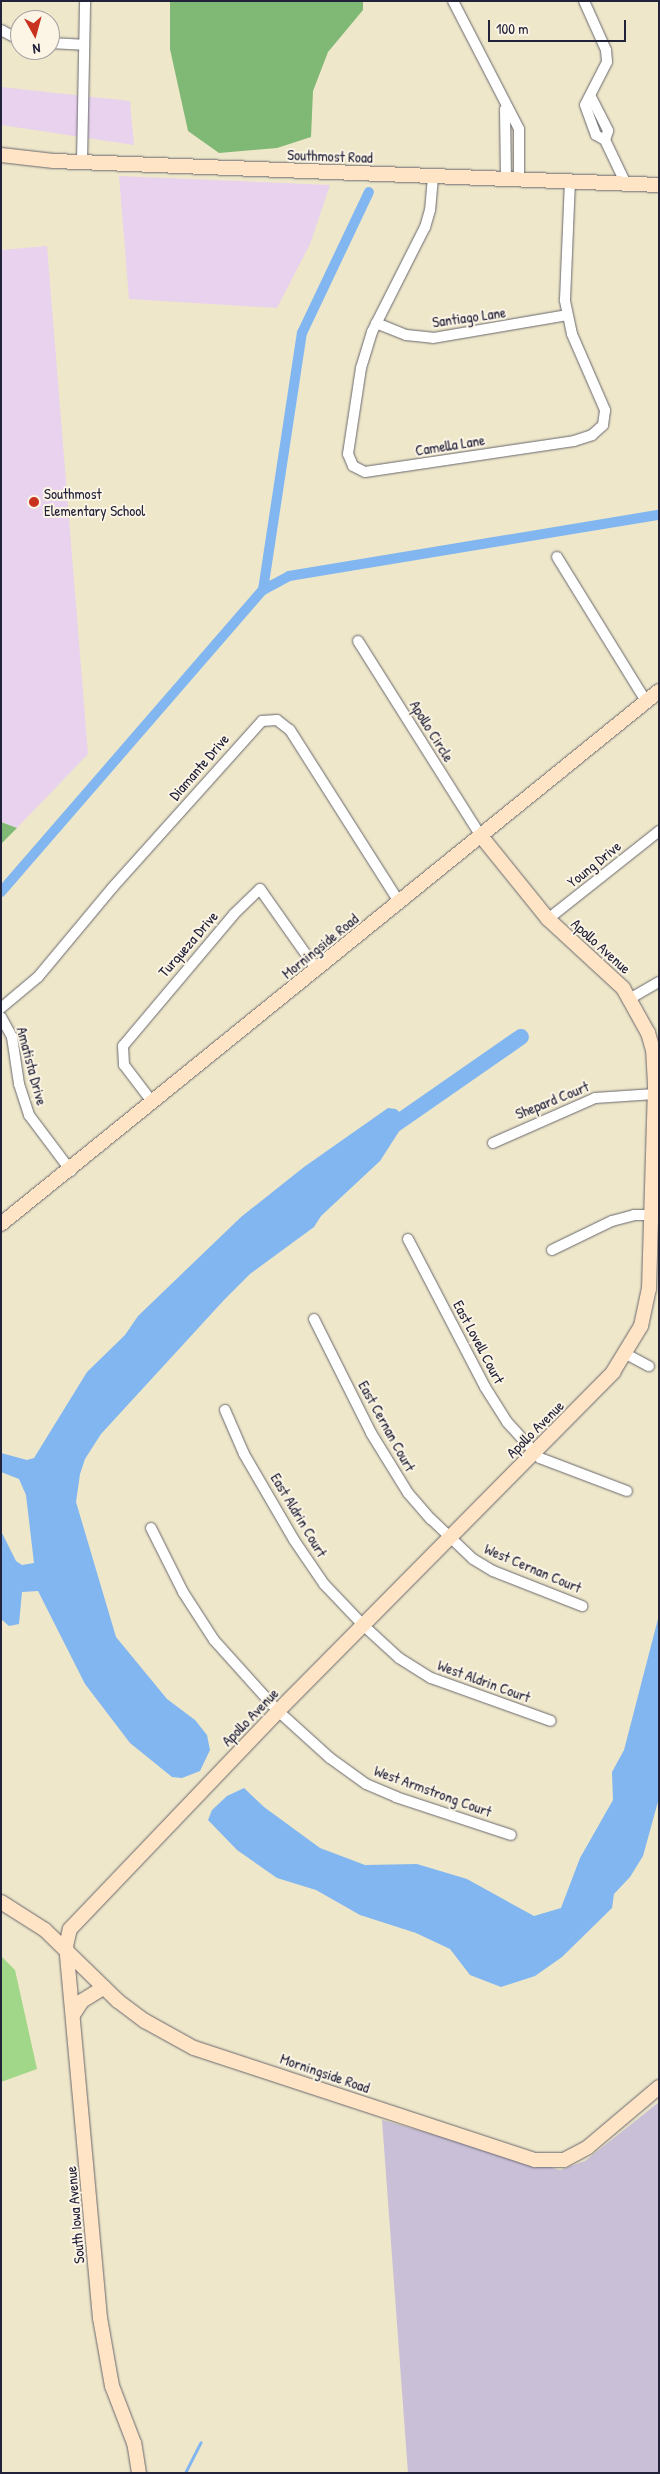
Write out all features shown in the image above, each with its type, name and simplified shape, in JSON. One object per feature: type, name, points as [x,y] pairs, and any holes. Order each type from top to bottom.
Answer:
[{"type":"street","points":[[82,162],[84,1]]},
{"type":"street","points":[[452,1],[518,129],[512,180]]},
{"type":"street","points":[[584,1],[606,50],[607,62],[591,97],[585,105],[596,135],[605,140],[626,184]]},
{"type":"street","points":[[60,44],[83,45]]},
{"type":"street","points":[[591,97],[608,131],[605,140]]},
{"type":"street","points":[[591,123],[602,118]]},
{"type":"street","name":"Southmost Road","points":[[1,155],[82,162],[659,185]]},
{"type":"street","name":"Camella Lane","points":[[433,177],[430,210],[425,227],[376,323],[362,362],[348,448],[350,461],[365,472],[574,441],[598,431],[603,425],[605,410],[567,315],[564,277],[570,182]]},
{"type":"street","name":"Santiago Lane","points":[[376,323],[406,335],[434,338],[567,315]]},
{"type":"street","points":[[557,556],[646,701]]},
{"type":"street","name":"Apollo Circle","points":[[358,641],[481,836]]},
{"type":"street","name":"Morningside Road","points":[[1,1224],[71,1171],[659,691]]},
{"type":"street","name":"Diamante Drive","points":[[1,1008],[38,977],[151,844],[262,722],[277,720],[290,730],[399,902]]},
{"type":"street","name":"Young Drive","points":[[548,919],[659,830]]},
{"type":"street","name":"Apollo Avenue","points":[[67,1950],[68,1938],[76,1921],[278,1711],[588,1400],[626,1354],[641,1326],[649,1289],[655,1094],[653,1050],[631,998],[612,974],[566,938],[548,919],[481,836]]},
{"type":"street","name":"Turqueza Drive","points":[[153,1103],[124,1065],[123,1046],[234,914],[260,890],[316,970]]},
{"type":"street","points":[[631,998],[659,982]]},
{"type":"street","name":"Amatista Drive","points":[[1,1017],[12,1037],[19,1084],[29,1114],[71,1171]]},
{"type":"street","name":"Shepard Court","points":[[493,1143],[595,1098],[655,1094]]},
{"type":"street","points":[[552,1250],[612,1221],[634,1215],[651,1215]]},
{"type":"street","name":"East Lovell Court","points":[[408,1239],[484,1387],[507,1422],[534,1453],[557,1466],[627,1491]]},
{"type":"street","name":"East Cernan Court","points":[[314,1319],[371,1433],[408,1493],[450,1538]]},
{"type":"street","points":[[626,1354],[648,1366]]},
{"type":"street","name":"East Aldrin Court","points":[[226,1410],[244,1454],[294,1540],[324,1584],[364,1625]]},
{"type":"street","name":"West Armstrong Court","points":[[151,1528],[183,1592],[214,1640],[278,1711],[330,1758],[366,1784],[511,1835]]},
{"type":"street","name":"West Cernan Court","points":[[450,1538],[473,1559],[493,1571],[582,1606]]},
{"type":"street","name":"West Aldrin Court","points":[[364,1625],[399,1658],[431,1678],[551,1721]]},
{"type":"street","name":"Morningside Road","points":[[1,1902],[45,1930],[104,1987],[145,2021],[194,2048],[535,2160],[564,2160],[576,2154],[659,2087]]},
{"type":"street","name":"South Iowa Avenue","points":[[67,1950],[105,2353],[112,2386],[134,2443],[139,2473]]},
{"type":"street","points":[[73,2015],[82,2001],[104,1987]]},
{"type":"shaded area","points":[[1,87],[130,101],[134,145],[1,125]]},
{"type":"shaded area","points":[[119,176],[330,185],[310,244],[277,308],[129,299]]},
{"type":"shaded area","name":"Southmost Elementary School","points":[[47,246],[88,754],[17,828],[1,822],[1,250]]},
{"type":"shaded area","points":[[659,2102],[659,2473],[408,2473],[382,2120],[560,2170],[585,2161]]},
{"type":"green space","points":[[170,1],[363,1],[363,10],[328,52],[313,91],[311,137],[277,148],[219,153],[188,131],[170,49]]},
{"type":"green space","points":[[1,822],[17,828],[1,844]]},
{"type":"green space","points":[[1,1956],[15,1970],[37,2069],[1,2082]]},
{"type":"water","points":[[388,1108],[396,1109],[407,1119],[380,1161],[321,1216],[314,1227],[250,1274],[224,1300],[101,1434],[85,1459],[80,1474],[76,1502],[116,1637],[167,1699],[195,1720],[207,1735],[210,1750],[200,1771],[182,1778],[172,1777],[130,1743],[85,1684],[38,1591],[22,1592],[19,1624],[9,1626],[1,1619],[1,1531],[16,1561],[22,1565],[34,1563],[26,1495],[19,1479],[1,1472],[1,1453],[27,1460],[34,1458],[87,1372],[125,1335],[138,1316],[241,1217],[304,1167]]},
{"type":"water","points":[[659,1615],[659,1798],[643,1856],[630,1877],[614,1894],[612,1908],[562,1957],[535,1976],[501,1987],[470,1975],[450,1949],[416,1933],[360,1915],[316,1890],[277,1878],[237,1850],[208,1820],[212,1810],[227,1796],[244,1788],[264,1807],[320,1848],[365,1865],[417,1864],[467,1879],[534,1916],[561,1908],[580,1858],[613,1800],[612,1772],[624,1750]]},
{"type":"waterway","points":[[263,590],[302,333],[369,192]]},
{"type":"waterway","points":[[1,892],[263,590],[289,576],[659,515]]},
{"type":"waterway","points":[[387,1130],[521,1037]]},
{"type":"waterway","points":[[185,2473],[200,2443]]},
{"type":"place","name":"Southmost Elementary School","points":[[34,502]]}]
